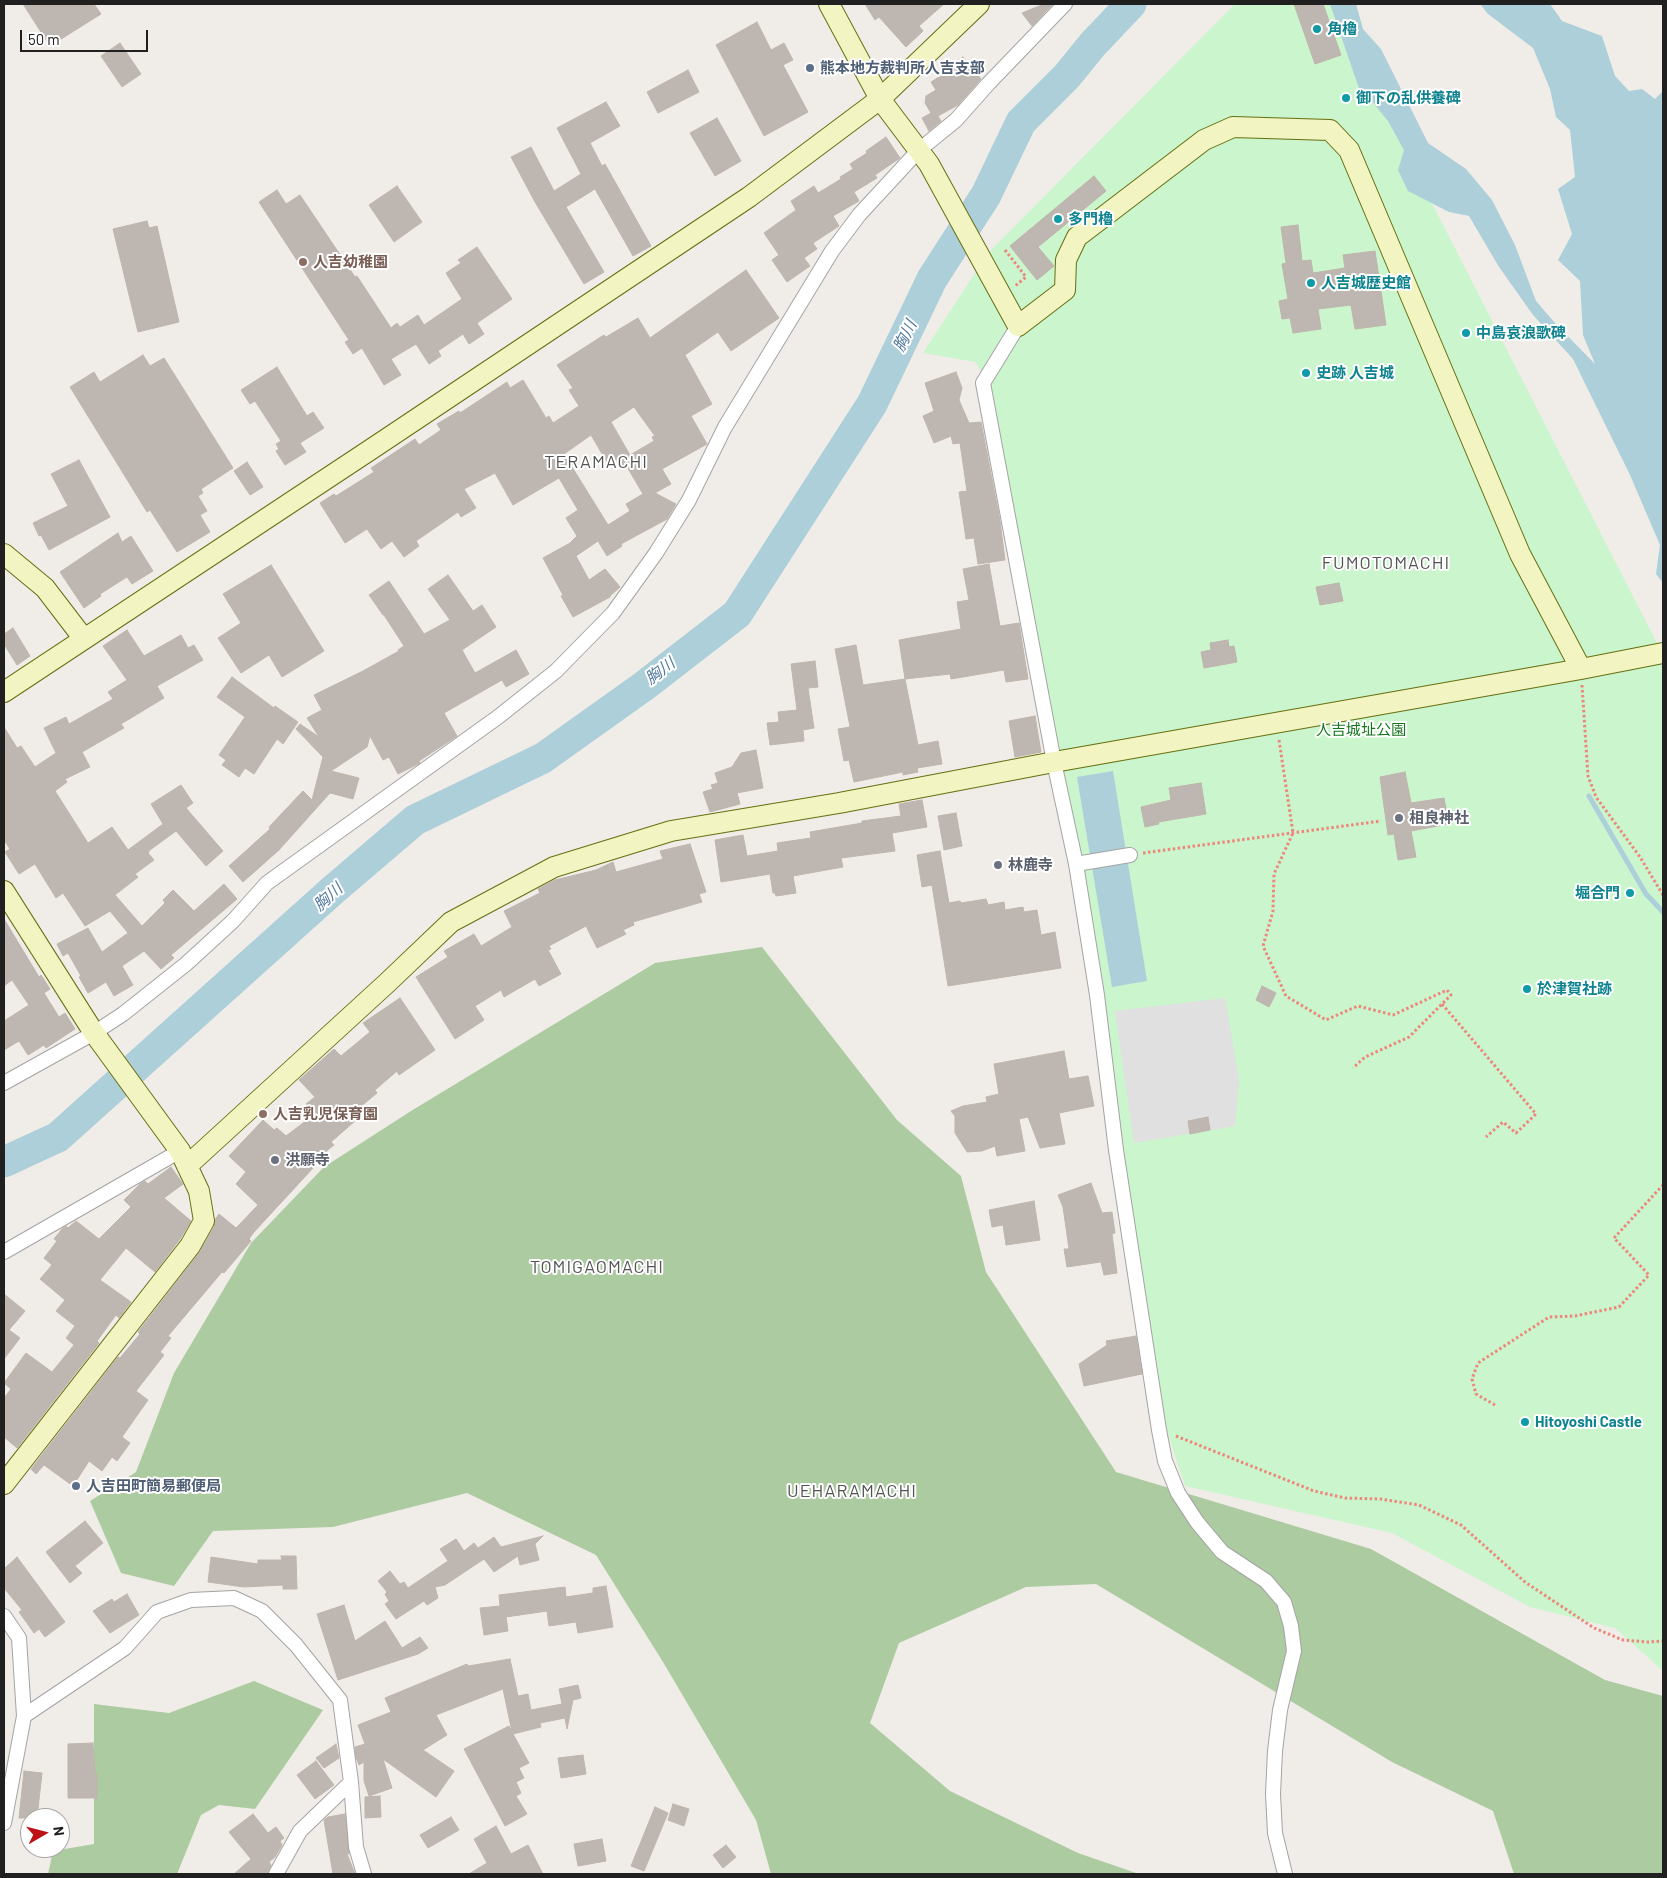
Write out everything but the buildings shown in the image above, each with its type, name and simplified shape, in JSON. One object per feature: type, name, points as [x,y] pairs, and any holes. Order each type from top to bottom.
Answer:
[{"type":"street","points":[[830,4],[880,99],[924,158],[1007,295],[1018,326]]},
{"type":"street","points":[[4,692],[749,197],[880,99],[979,4]]},
{"type":"street","points":[[4,1083],[98,1039],[131,1008],[186,964],[233,921],[267,883],[498,717],[556,671],[613,613],[656,553],[689,500],[725,427],[832,251],[859,215],[924,158],[988,84],[1065,4]]},
{"type":"street","points":[[1285,1874],[1275,1833],[1273,1794],[1275,1751],[1280,1710],[1294,1651],[1291,1626],[1284,1602],[1266,1581],[1222,1552],[1197,1522],[1178,1492],[1165,1461],[1116,1150],[1083,862],[1054,762],[983,383],[1018,326],[1065,290],[1066,260],[1077,237],[1204,140],[1233,127],[1330,130],[1349,150],[1520,554],[1581,669]]},
{"type":"street","points":[[4,554],[45,588],[84,639]]},
{"type":"street","points":[[4,1252],[183,1158],[451,922],[554,867],[671,831],[839,803],[1054,762],[1663,653]]},
{"type":"street","points":[[1083,862],[1130,855]]},
{"type":"street","points":[[4,891],[98,1039],[183,1158],[199,1191],[204,1221],[190,1246],[4,1484]]},
{"type":"street","points":[[24,1716],[125,1648],[156,1612],[192,1600],[234,1598],[262,1611],[296,1645],[340,1700],[351,1782],[356,1847],[364,1874]]},
{"type":"street","points":[[4,1616],[19,1638],[24,1716],[4,1823]]},
{"type":"street","points":[[276,1874],[300,1831],[351,1782]]},
{"type":"path","points":[[1005,250],[1026,277],[1007,295]]},
{"type":"path","points":[[1581,669],[1588,776],[1596,797],[1640,857],[1663,895]]},
{"type":"path","points":[[1280,748],[1293,833],[1274,874],[1274,912],[1262,946],[1286,996],[1326,1020],[1358,1006],[1393,1015],[1447,990],[1451,995],[1408,1037],[1365,1057],[1353,1068]]},
{"type":"path","points":[[1130,855],[1381,822]]},
{"type":"path","points":[[1442,1004],[1536,1114],[1516,1133],[1503,1122],[1486,1138]]},
{"type":"path","points":[[1495,1405],[1476,1394],[1472,1379],[1478,1363],[1549,1317],[1574,1316],[1619,1307],[1649,1275],[1614,1238],[1663,1185]]},
{"type":"path","points":[[1159,1430],[1314,1491],[1345,1498],[1418,1505],[1461,1525],[1525,1582],[1594,1628],[1623,1640],[1663,1641]]},
{"type":"green space","name":"人吉城址公園","points":[[1235,4],[1330,4],[1663,655],[1663,1671],[1615,1628],[1530,1607],[1392,1533],[1185,1486],[1164,1422],[988,386],[976,362],[923,353],[988,253]]},
{"type":"green space","points":[[762,947],[897,1120],[961,1176],[986,1272],[1116,1472],[1371,1549],[1605,1680],[1663,1696],[1663,1874],[1514,1874],[1493,1811],[1392,1762],[1096,1584],[1026,1587],[899,1643],[870,1723],[950,1791],[1078,1853],[1139,1874],[771,1874],[756,1820],[663,1662],[596,1555],[467,1493],[333,1527],[213,1531],[174,1586],[121,1573],[90,1501],[136,1472],[174,1373],[251,1243],[324,1167],[411,1111],[655,963]]},
{"type":"green space","points":[[254,1681],[323,1710],[255,1809],[219,1805],[201,1815],[177,1874],[48,1874],[51,1858],[70,1858],[70,1848],[94,1844],[94,1704],[169,1713]]},
{"type":"shaded area","points":[[1225,998],[1239,1080],[1235,1126],[1134,1143],[1115,1011]]},
{"type":"water","points":[[1330,4],[1356,4],[1363,29],[1381,49],[1428,143],[1466,169],[1492,200],[1515,245],[1536,301],[1595,364],[1583,335],[1580,281],[1558,260],[1572,234],[1558,189],[1575,177],[1570,130],[1556,117],[1550,89],[1533,48],[1488,14],[1480,4],[1550,4],[1562,21],[1602,36],[1615,76],[1629,91],[1642,89],[1655,99],[1663,91],[1663,583],[1656,574],[1660,545],[1630,475],[1573,359],[1533,315],[1499,267],[1469,216],[1449,212],[1408,191],[1398,170],[1404,150],[1388,121],[1370,99],[1362,97]]},
{"type":"water","points":[[1113,771],[1147,981],[1112,987],[1077,777]]},
{"type":"waterway","name":"胸川","points":[[4,1162],[58,1137],[333,890],[415,820],[543,758],[644,686],[737,614],[872,404],[932,279],[986,195],[1021,122],[1067,76],[1093,44],[1131,4]]},
{"type":"waterway","points":[[1589,796],[1646,894],[1663,912]]},
{"type":"place","name":"角櫓","points":[[1317,29]]},
{"type":"place","name":"熊本地方裁判所人吉支部","points":[[810,68]]},
{"type":"place","name":"御下の乱供養碑","points":[[1346,98]]},
{"type":"place","name":"多門櫓","points":[[1058,219]]},
{"type":"place","name":"人吉幼稚園","points":[[303,262]]},
{"type":"place","name":"人吉城歴史館","points":[[1311,283]]},
{"type":"place","name":"中島哀浪歌碑","points":[[1466,333]]},
{"type":"place","name":"史跡 人吉城","points":[[1306,373]]},
{"type":"place","name":"相良神社","points":[[1399,818]]},
{"type":"place","name":"林鹿寺","points":[[998,865]]},
{"type":"place","name":"堀合門","points":[[1630,893]]},
{"type":"place","name":"於津賀社跡","points":[[1527,989]]},
{"type":"place","name":"人吉乳児保育園","points":[[263,1114]]},
{"type":"place","name":"洪願寺","points":[[275,1160]]},
{"type":"place","name":"Hitoyoshi Castle","points":[[1525,1422]]},
{"type":"place","name":"人吉田町簡易郵便局","points":[[76,1486]]},
{"type":"district","name":"TERAMACHI","points":[[596,462]]},
{"type":"district","name":"FUMOTOMACHI","points":[[1386,563]]},
{"type":"district","name":"TOMIGAOMACHI","points":[[597,1267]]},
{"type":"district","name":"UEHARAMACHI","points":[[852,1491]]}]
